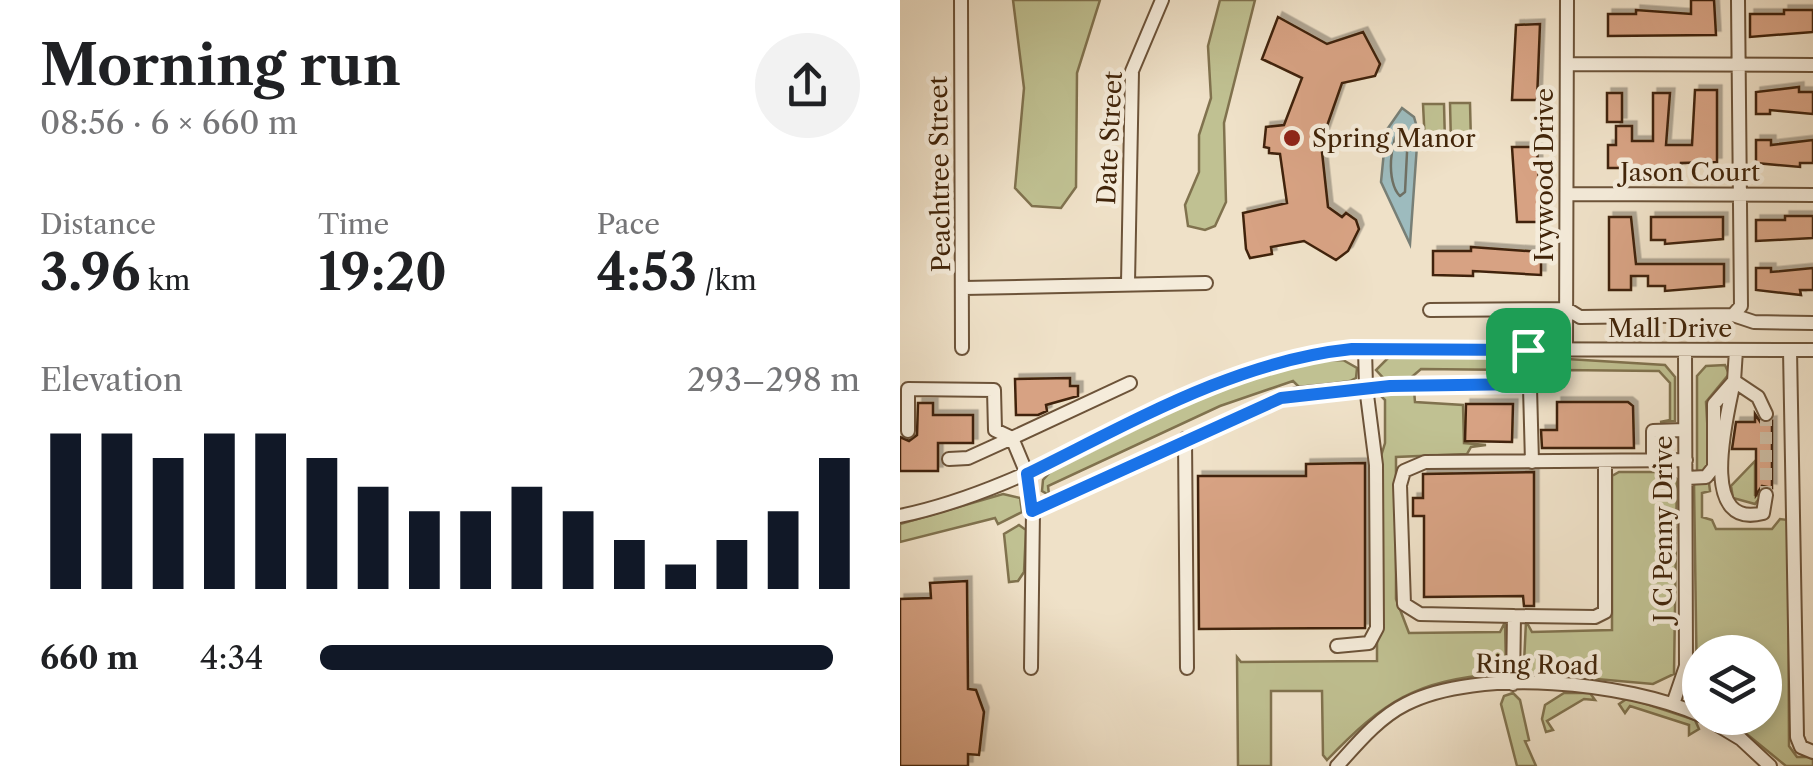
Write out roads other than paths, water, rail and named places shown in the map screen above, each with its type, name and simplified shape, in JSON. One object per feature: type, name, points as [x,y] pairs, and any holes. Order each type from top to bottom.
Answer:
[{"type":"street","name":"Peachtree Street","points":[[960,0],[962,348]]},
{"type":"street","name":"Date Street","points":[[1128,283],[1132,71],[1162,0]]},
{"type":"street","name":"Ivywood Drive","points":[[1566,0],[1566,350]]},
{"type":"street","points":[[1733,315],[1741,306],[1738,0]]},
{"type":"street","points":[[1567,64],[1813,65]]},
{"type":"street","name":"Jason Court","points":[[1567,194],[1813,195]]},
{"type":"street","points":[[964,288],[1206,283]]},
{"type":"street","points":[[1430,310],[1567,309],[1580,317],[1733,315],[1754,322],[1813,323]]},
{"type":"street","points":[[1336,646],[1369,642],[1377,628],[1376,465],[1365,349]]},
{"type":"street","name":"Mall Drive","points":[[900,516],[994,491],[1232,378],[1301,356],[1365,349],[1813,350]]},
{"type":"street","points":[[1528,350],[1532,462]]},
{"type":"street","points":[[1736,350],[1720,489],[1734,506],[1752,515],[1763,513],[1766,495]]},
{"type":"street","points":[[1790,350],[1797,738],[1800,747],[1813,752]]},
{"type":"street","name":"J C Penny Drive","points":[[1673,704],[1686,666],[1685,351]]},
{"type":"street","points":[[1734,381],[1758,397],[1766,414]]},
{"type":"street","points":[[1686,478],[1706,477],[1712,472],[1714,404],[1734,381]]},
{"type":"street","points":[[949,459],[968,458],[1130,383]]},
{"type":"street","points":[[1032,511],[1281,398],[1366,387],[1530,384]]},
{"type":"street","points":[[908,431],[908,389],[994,390],[995,430],[1012,438],[1027,474],[1032,511],[1032,668]]},
{"type":"street","points":[[1653,460],[1653,431],[1685,430]]},
{"type":"street","points":[[1185,439],[1187,668]]},
{"type":"street","points":[[1605,461],[1605,612],[1595,616],[1514,616],[1420,614],[1408,610],[1402,599],[1400,485],[1404,470],[1417,463],[1686,460]]},
{"type":"street","points":[[1513,684],[1514,616]]},
{"type":"street","name":"Ring Road","points":[[1337,766],[1402,706],[1455,688],[1513,684],[1608,688],[1682,708]]},
{"type":"street","name":"Ring Road","points":[[1734,735],[1770,766]]},
{"type":"water","points":[[1402,108],[1414,117],[1418,131],[1410,244],[1381,182],[1386,131]]},
{"type":"tunnel","points":[[1766,414],[1766,495]]},
{"type":"place","name":"Spring Manor","points":[[1292,138]]}]
